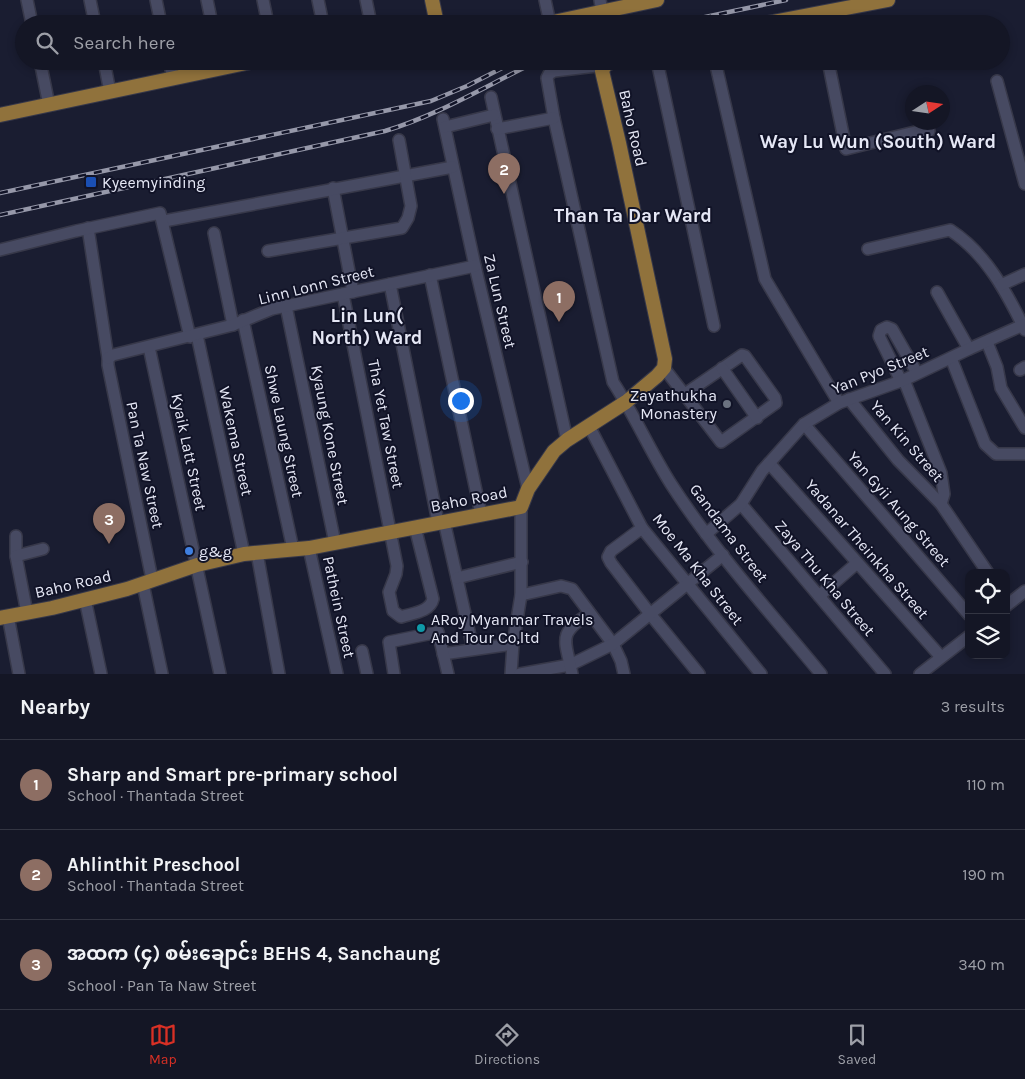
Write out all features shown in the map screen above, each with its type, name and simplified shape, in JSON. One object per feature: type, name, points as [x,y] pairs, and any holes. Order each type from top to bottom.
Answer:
[{"type":"main road","points":[[432,0],[435,15]]},
{"type":"main road","points":[[572,15],[601,6],[657,0]]},
{"type":"main road","points":[[831,15],[888,0]]},
{"type":"main road","points":[[0,115],[173,78],[200,70]]},
{"type":"main road","name":"Baho Road","points":[[4,617],[85,599],[147,582],[197,565],[250,554],[310,548],[521,507],[528,489],[554,451],[567,440],[626,402],[657,376],[664,368],[666,359],[603,70]]},
{"type":"street","points":[[27,0],[30,15]]},
{"type":"street","points":[[90,0],[94,15]]},
{"type":"street","points":[[156,0],[159,15]]},
{"type":"street","points":[[207,0],[210,15]]},
{"type":"street","points":[[263,0],[266,15]]},
{"type":"street","points":[[318,0],[321,15]]},
{"type":"street","points":[[366,0],[369,15]]},
{"type":"street","points":[[545,0],[546,15]]},
{"type":"street","points":[[42,70],[49,105]]},
{"type":"street","points":[[106,70],[110,92]]},
{"type":"street","points":[[171,70],[173,78]]},
{"type":"street","name":"Gandama Street","points":[[561,70],[554,71],[547,78],[554,118],[612,382],[626,402],[670,482],[706,534],[822,674]]},
{"type":"street","points":[[659,70],[714,326]]},
{"type":"street","name":"Yan Kin Street","points":[[717,70],[765,279],[844,401],[941,504],[985,569]]},
{"type":"street","points":[[830,70],[846,149],[920,131],[929,131]]},
{"type":"street","points":[[997,81],[1022,161],[1025,184]]},
{"type":"street","points":[[490,97],[567,440]]},
{"type":"street","name":"Za Lun Street","points":[[494,115],[444,123],[475,266],[528,489]]},
{"type":"street","points":[[497,129],[554,118]]},
{"type":"street","points":[[268,251],[402,228],[412,206],[399,140]]},
{"type":"street","points":[[0,250],[88,228],[333,188],[356,186],[453,166]]},
{"type":"street","name":"Tha Yet Taw Street","points":[[333,188],[343,238],[348,293],[397,566],[389,592],[393,612],[401,617],[425,610],[432,604],[433,599],[415,527]]},
{"type":"street","name":"Wakema Street","points":[[162,217],[250,554],[279,674]]},
{"type":"street","name":"Pan Ta Naw Street","points":[[88,228],[97,277],[108,365],[162,674]]},
{"type":"street","points":[[868,249],[950,230],[964,239],[981,258],[1021,312],[1024,328]]},
{"type":"street","name":"Shwe Laung Street","points":[[214,233],[293,549]]},
{"type":"street","name":"Linn Lonn Street","points":[[108,358],[113,355],[238,323],[286,306],[475,266]]},
{"type":"street","points":[[1001,285],[1025,274]]},
{"type":"street","points":[[430,275],[480,514]]},
{"type":"street","points":[[390,284],[441,522],[457,578],[473,649]]},
{"type":"street","points":[[937,292],[969,348]]},
{"type":"street","name":"Kyaung Kone Street","points":[[286,306],[335,542]]},
{"type":"street","points":[[917,373],[892,329],[887,327],[881,330],[879,336],[902,380],[941,473],[944,494],[941,504]]},
{"type":"street","name":"Yan Pyo Street","points":[[706,534],[741,504],[762,470],[804,424],[844,401],[902,380],[969,348],[1024,328]]},
{"type":"street","points":[[987,342],[997,367],[1002,388],[1025,428]]},
{"type":"street","name":"Kyaik Latt Street","points":[[149,347],[220,674]]},
{"type":"street","points":[[664,368],[721,442],[776,403],[775,398],[745,356],[739,356],[685,394]]},
{"type":"street","points":[[951,358],[984,444],[996,454],[1025,454]]},
{"type":"street","points":[[722,368],[757,418]]},
{"type":"street","name":"Yan Gyii Aung Street","points":[[804,424],[965,609]]},
{"type":"street","name":"Moe Ma Kha Street","points":[[589,426],[642,528],[762,674]]},
{"type":"street","name":"Yadanar Theinkha Street","points":[[769,463],[941,658]]},
{"type":"street","name":"Zaya Thu Kha Street","points":[[741,504],[885,674]]},
{"type":"street","points":[[511,674],[513,644],[521,595],[521,507]]},
{"type":"street","points":[[642,528],[611,551],[608,557],[651,616],[697,673]]},
{"type":"street","points":[[16,536],[16,556],[27,613]]},
{"type":"street","name":"Pathein Street","points":[[310,548],[337,674]]},
{"type":"street","points":[[16,556],[44,549]]},
{"type":"street","points":[[520,674],[571,670],[613,644],[651,616],[723,555]]},
{"type":"street","points":[[457,578],[522,562]]},
{"type":"street","points":[[819,596],[857,563]]},
{"type":"street","points":[[521,595],[561,586],[572,589],[613,644],[621,661],[624,674]]},
{"type":"street","points":[[1010,601],[1025,591]]},
{"type":"street","points":[[85,599],[101,674]]},
{"type":"street","points":[[571,670],[564,641],[567,630],[589,614]]},
{"type":"street","points":[[4,617],[19,674]]},
{"type":"street","points":[[394,674],[388,644],[438,632],[448,674]]},
{"type":"street","points":[[920,674],[965,639]]},
{"type":"street","points":[[443,654],[513,644]]},
{"type":"street","points":[[362,651],[367,674]]},
{"type":"railway","points":[[715,15],[786,0]]},
{"type":"railway","points":[[0,193],[431,101],[498,70]]},
{"type":"railway","points":[[0,215],[385,131],[425,117],[520,70]]},
{"type":"place","name":"Kyeemyinding","points":[[91,182]]},
{"type":"place","name":"Ahlinthit Preschool","points":[[504,194]]},
{"type":"place","name":"Sharp and Smart pre-primary school","points":[[559,322]]},
{"type":"place","name":"Zayathukha Monastery","points":[[727,404]]},
{"type":"place","name":"အထက (၄) စမ်းချောင်း BEHS 4, Sanchaung","points":[[109,544]]},
{"type":"place","name":"g&g","points":[[189,551]]},
{"type":"place","name":"ARoy Myanmar Travels And Tour Co,ltd","points":[[421,628]]},
{"type":"district","name":"Way Lu Wun (South) Ward","points":[[878,142]]},
{"type":"district","name":"Than Ta Dar Ward","points":[[633,216]]},
{"type":"district","name":"Lin Lun( North) Ward","points":[[367,327]]}]
